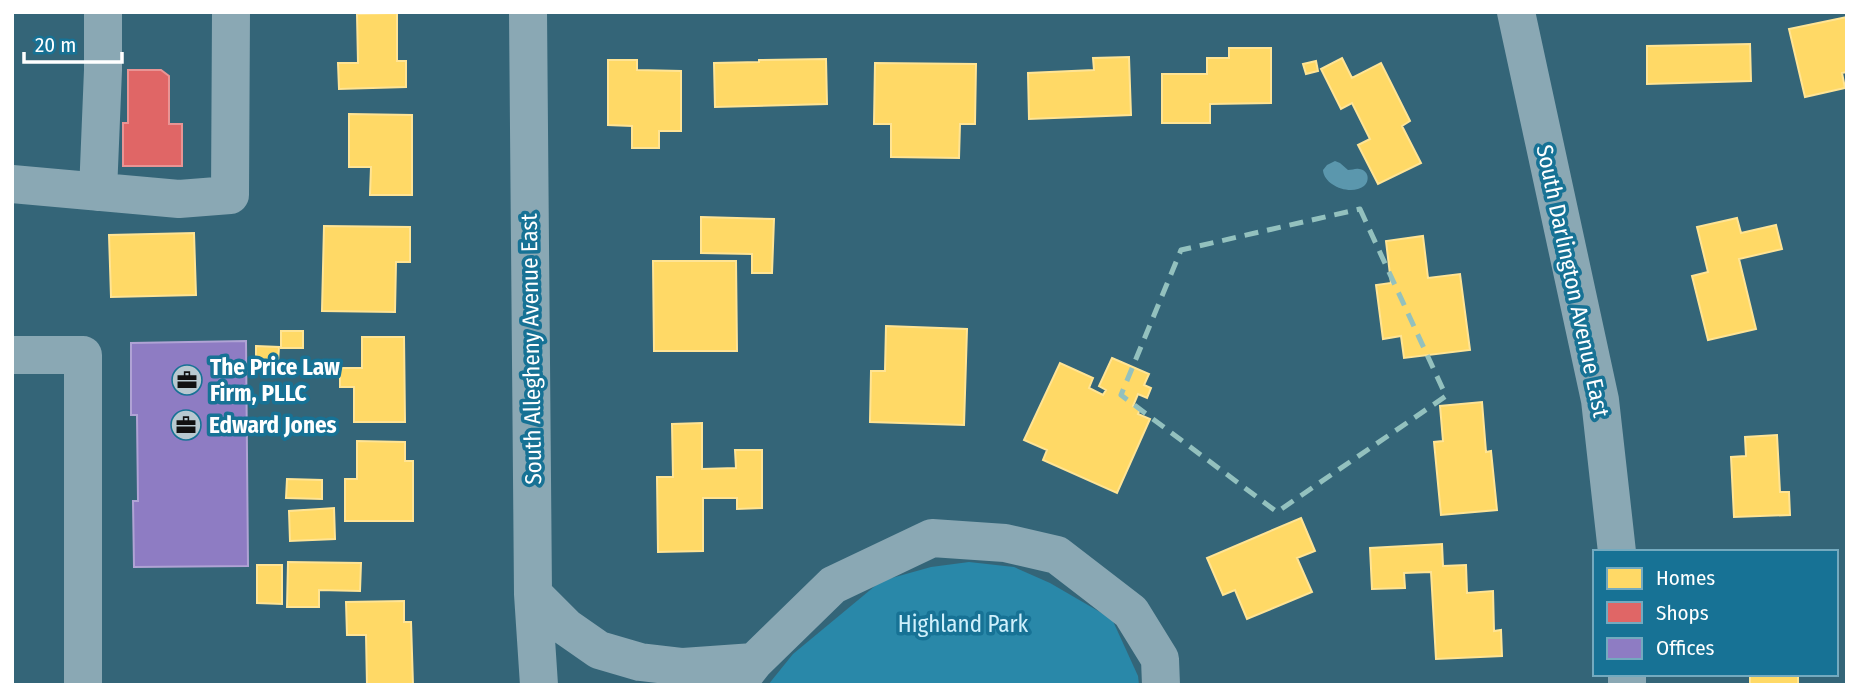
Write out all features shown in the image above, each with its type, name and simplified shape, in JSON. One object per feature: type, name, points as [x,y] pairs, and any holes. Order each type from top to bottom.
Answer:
[{"type":"street","points":[[98,192],[103,12]]},
{"type":"street","points":[[12,184],[180,199],[230,195],[231,12]]},
{"type":"street","name":"South Allegheny Avenue East","points":[[528,12],[533,594],[539,685]]},
{"type":"street","name":"South Darlington Avenue East","points":[[1516,12],[1600,400],[1617,550]]},
{"type":"street","points":[[12,355],[83,355],[83,685]]},
{"type":"street","points":[[533,594],[566,627],[599,650],[640,662],[745,673],[833,585],[932,538],[1005,543],[1058,555],[1131,612],[1160,659],[1161,685]]},
{"type":"highlighted area","points":[[1360,209],[1446,396],[1277,512],[1121,395],[1181,250]]},
{"type":"green space","name":"Highland Park","points":[[969,562],[1014,567],[1050,583],[1112,619],[1138,676],[1139,685],[768,685],[793,654],[881,581],[931,567]]},
{"type":"shaded area","points":[[1335,161],[1348,170],[1365,171],[1368,176],[1366,184],[1352,190],[1333,185],[1323,170]]},
{"type":"building: Homes","points":[[397,13],[397,61],[406,61],[406,87],[339,89],[338,63],[358,63],[357,14]]},
{"type":"building: Homes","points":[[1847,17],[1847,72],[1842,73],[1845,88],[1805,97],[1789,29]]},
{"type":"building: Homes","points":[[1750,44],[1751,81],[1647,84],[1647,46]]},
{"type":"building: Homes","points":[[1229,48],[1271,48],[1271,103],[1210,104],[1210,123],[1162,123],[1162,74],[1207,74],[1207,58],[1229,58]]},
{"type":"building: Homes","points":[[1129,57],[1131,115],[1029,119],[1028,73],[1094,70],[1093,58]]},
{"type":"building: Homes","points":[[1342,58],[1352,78],[1381,63],[1410,121],[1402,126],[1421,163],[1378,184],[1358,145],[1370,139],[1352,103],[1341,109],[1321,69]]},
{"type":"building: Homes","points":[[826,59],[827,104],[715,107],[714,63]]},
{"type":"building: Homes","points":[[608,60],[637,60],[637,70],[681,71],[681,131],[659,131],[659,148],[632,148],[632,126],[608,125]]},
{"type":"building: Homes","points":[[1316,61],[1318,71],[1306,74],[1303,64]]},
{"type":"building: Homes","points":[[875,63],[976,64],[975,124],[960,124],[959,158],[891,157],[891,124],[874,124]]},
{"type":"building: Homes","points":[[349,114],[412,115],[412,195],[370,195],[371,167],[349,167]]},
{"type":"building: Homes","points":[[701,217],[774,219],[772,273],[752,273],[752,254],[701,253]]},
{"type":"building: Homes","points":[[1737,218],[1741,233],[1776,225],[1782,249],[1739,259],[1756,329],[1708,340],[1692,276],[1708,272],[1697,227]]},
{"type":"building: Homes","points":[[324,226],[410,227],[410,262],[396,262],[395,312],[322,311]]},
{"type":"building: Homes","points":[[194,233],[196,295],[111,297],[109,235]]},
{"type":"building: Homes","points":[[1423,236],[1428,278],[1460,274],[1470,350],[1404,358],[1401,336],[1383,339],[1376,285],[1391,283],[1386,241]]},
{"type":"building: Homes","points":[[653,261],[736,261],[737,351],[654,351]]},
{"type":"building: Homes","points":[[886,326],[967,329],[964,425],[870,422],[871,371],[885,371]]},
{"type":"building: Homes","points":[[281,331],[303,331],[303,348],[281,348]]},
{"type":"building: Homes","points":[[362,337],[404,337],[405,422],[354,422],[354,387],[340,387],[340,368],[362,368]]},
{"type":"building: Homes","points":[[256,346],[279,347],[278,362],[256,362]]},
{"type":"building: Homes","points":[[1112,358],[1149,374],[1144,385],[1151,388],[1147,398],[1138,394],[1133,406],[1140,409],[1138,414],[1150,419],[1117,493],[1043,460],[1047,450],[1024,440],[1060,363],[1093,378],[1089,388],[1103,395],[1106,390],[1099,386]]},
{"type":"building: Homes","points":[[1482,402],[1486,452],[1491,451],[1497,510],[1441,515],[1434,442],[1443,441],[1440,406]]},
{"type":"building: Homes","points":[[702,423],[702,469],[736,468],[735,450],[762,450],[762,508],[737,509],[737,498],[703,498],[703,551],[658,552],[657,477],[673,477],[672,424]]},
{"type":"building: Homes","points":[[1777,435],[1780,492],[1789,492],[1790,515],[1734,517],[1731,457],[1746,456],[1745,437]]},
{"type":"building: Homes","points":[[357,441],[405,442],[405,461],[413,461],[413,521],[345,521],[345,479],[357,479]]},
{"type":"building: Homes","points":[[287,479],[322,480],[322,499],[286,498]]},
{"type":"building: Homes","points":[[334,508],[335,539],[290,541],[289,511]]},
{"type":"building: Homes","points":[[1301,518],[1315,551],[1297,558],[1312,592],[1247,619],[1235,590],[1223,595],[1207,558]]},
{"type":"building: Homes","points":[[1442,544],[1443,566],[1466,565],[1467,593],[1493,591],[1494,631],[1501,630],[1502,656],[1436,659],[1431,572],[1404,573],[1405,588],[1372,589],[1370,548]]},
{"type":"building: Homes","points":[[288,562],[361,563],[360,591],[319,590],[319,607],[287,607]]},
{"type":"building: Homes","points":[[257,565],[282,565],[282,604],[257,603]]},
{"type":"building: Homes","points":[[404,601],[404,622],[411,622],[413,685],[367,685],[366,635],[347,635],[346,602]]},
{"type":"building: Homes","points":[[1750,676],[1798,676],[1798,685],[1750,685]]},
{"type":"building: Shops","points":[[128,70],[161,70],[169,76],[169,124],[182,124],[182,166],[123,166],[123,123],[128,123]]},
{"type":"building: Offices","points":[[246,341],[248,566],[134,567],[133,501],[138,501],[137,415],[131,415],[131,343]]},
{"type":"place","name":"The Price Law Firm, PLLC","points":[[187,380]]},
{"type":"place","name":"Edward Jones","points":[[186,425]]}]
